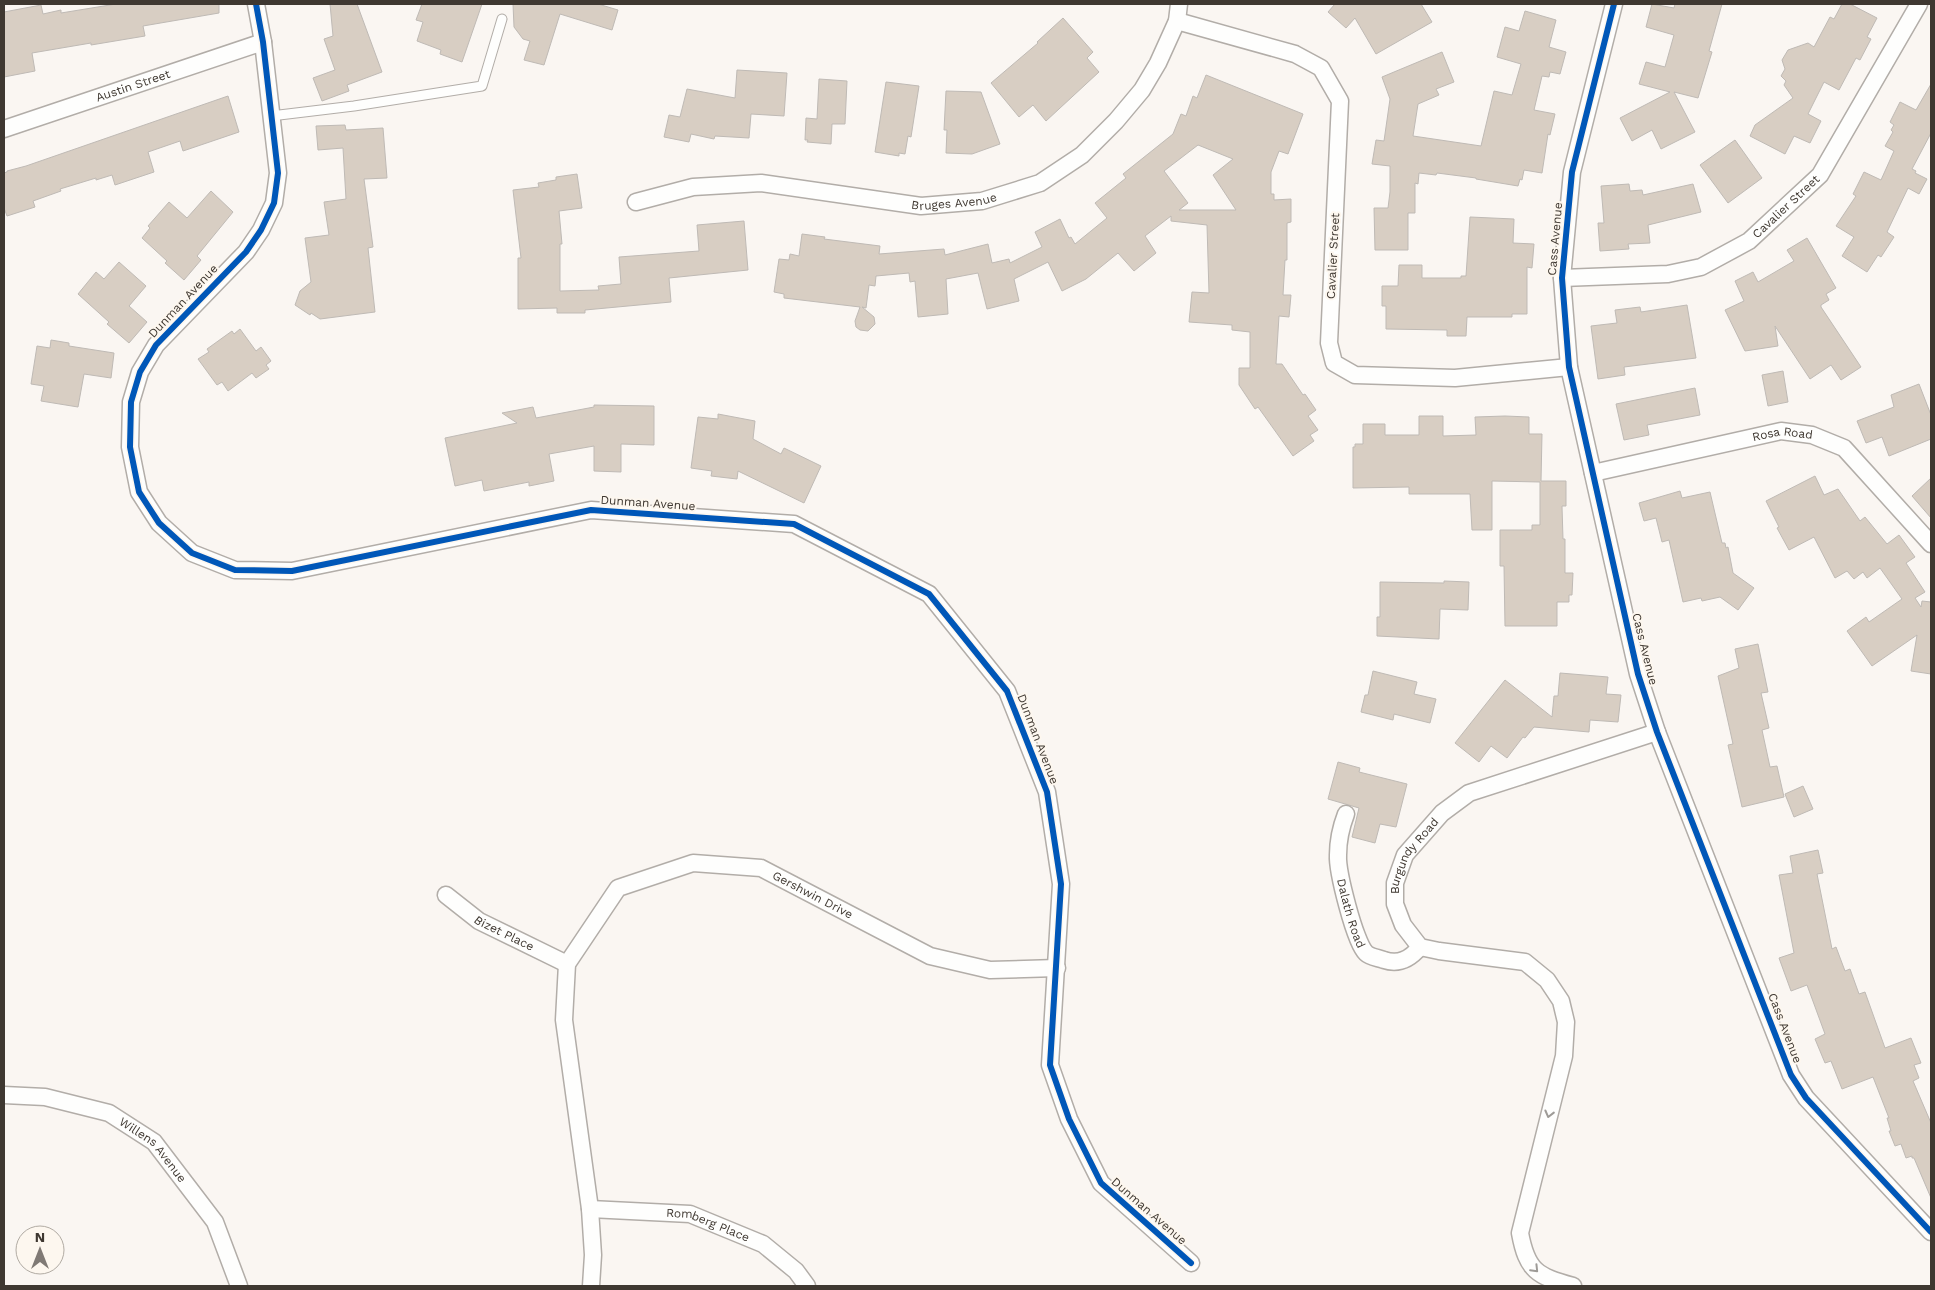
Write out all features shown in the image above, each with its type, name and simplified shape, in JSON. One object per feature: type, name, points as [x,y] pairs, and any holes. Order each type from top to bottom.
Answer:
[{"type":"street","name":"Dunman Avenue","points":[[256,4],[263,42],[278,173],[274,203],[261,230],[246,252],[156,346],[140,372],[131,402],[130,447],[139,492],[159,523],[192,553],[236,570],[292,571],[591,510],[794,524],[929,594],[1007,691],[1047,792],[1061,884],[1050,1065],[1069,1119],[1100,1183],[1192,1263]]},
{"type":"street","name":"Bruges Avenue","points":[[636,202],[694,187],[761,183],[921,206],[982,201],[1040,183],[1082,155],[1116,121],[1142,90],[1158,63],[1177,22],[1179,4]]},
{"type":"street","name":"Cass Avenue","points":[[1614,4],[1572,172],[1562,278],[1568,367],[1638,674],[1657,732],[1791,1075],[1806,1098],[1931,1232]]},
{"type":"street","name":"Cavalier Street","points":[[1562,278],[1668,274],[1700,267],[1749,241],[1820,175],[1919,4]]},
{"type":"street","name":"Cavalier Street","points":[[1177,22],[1296,54],[1321,68],[1340,101],[1329,343],[1334,363],[1356,375],[1455,378],[1568,367]]},
{"type":"street","name":"Austin Street","points":[[4,129],[263,42]]},
{"type":"street","name":"Rosa Road","points":[[1593,473],[1781,431],[1812,435],[1844,448],[1931,544]]},
{"type":"street","name":"Burgundy Road","points":[[1420,947],[1403,926],[1395,904],[1395,883],[1405,855],[1442,813],[1468,792],[1657,732]]},
{"type":"street","name":"Dalath Road","points":[[1346,814],[1340,834],[1339,873],[1358,940],[1366,953],[1392,963],[1414,954],[1420,947]]},
{"type":"street","name":"Gershwin Drive","points":[[567,964],[618,888],[693,863],[762,868],[930,956],[990,970],[1057,968]]},
{"type":"street","name":"Bizet Place","points":[[446,895],[479,921],[567,964]]},
{"type":"street","points":[[1420,947],[1526,962],[1547,980],[1561,1001],[1566,1022],[1564,1056],[1520,1233],[1524,1252],[1532,1267],[1545,1278],[1572,1286]]},
{"type":"street","points":[[567,964],[564,1020],[590,1209],[593,1255],[591,1286]]},
{"type":"street","name":"Willens Avenue","points":[[4,1095],[45,1097],[109,1112],[154,1142],[215,1222],[239,1286]]},
{"type":"street","name":"Romberg Place","points":[[590,1209],[690,1214],[763,1244],[796,1271],[807,1286]]},
{"type":"lane","points":[[271,116],[354,106],[482,86],[502,19]]},
{"type":"building","points":[[116,4],[219,4],[219,13],[143,26],[145,36],[32,53],[35,71],[4,77],[4,12],[41,5],[43,14],[61,10],[61,13]]},
{"type":"building","points":[[330,4],[357,4],[382,72],[347,85],[349,91],[322,101],[313,78],[335,70],[324,39],[333,36]]},
{"type":"building","points":[[422,4],[482,4],[462,62],[440,54],[441,50],[417,41],[423,22],[416,20]]},
{"type":"building","points":[[513,4],[598,4],[618,10],[612,30],[560,14],[544,65],[524,60],[530,41],[523,39],[514,27]]},
{"type":"building","points":[[1335,4],[1421,4],[1432,22],[1376,54],[1355,18],[1346,28],[1328,12]]},
{"type":"building","points":[[1652,4],[1674,8],[1675,4],[1722,4],[1709,51],[1712,52],[1698,98],[1674,92],[1695,132],[1661,149],[1652,130],[1632,141],[1620,118],[1670,92],[1639,84],[1646,62],[1665,67],[1674,35],[1646,27]]},
{"type":"building","points":[[1842,4],[1850,4],[1877,18],[1867,37],[1871,39],[1860,60],[1856,58],[1839,90],[1824,82],[1808,114],[1821,121],[1810,143],[1794,136],[1785,154],[1750,136],[1755,125],[1793,98],[1784,85],[1786,81],[1781,76],[1785,69],[1782,60],[1788,50],[1808,43],[1814,47],[1830,17],[1834,19]]},
{"type":"building","points":[[1525,11],[1556,20],[1549,47],[1566,52],[1560,74],[1550,72],[1549,77],[1542,76],[1534,110],[1555,114],[1550,135],[1548,134],[1542,173],[1524,170],[1522,180],[1520,179],[1518,186],[1476,178],[1437,173],[1436,175],[1419,173],[1418,184],[1415,183],[1415,213],[1408,213],[1408,250],[1375,250],[1374,208],[1388,208],[1390,192],[1390,166],[1372,164],[1376,140],[1384,141],[1390,99],[1382,77],[1442,52],[1454,82],[1436,89],[1439,95],[1418,104],[1413,136],[1481,146],[1494,91],[1512,95],[1521,64],[1497,57],[1505,27],[1519,31]]},
{"type":"building","points":[[1063,18],[1093,52],[1087,58],[1099,72],[1046,121],[1033,105],[1019,117],[991,83],[1038,43]]},
{"type":"building","points":[[737,70],[787,73],[784,116],[751,114],[749,138],[715,136],[714,139],[691,134],[689,142],[664,137],[669,115],[680,117],[687,89],[735,98]]},
{"type":"building","points":[[1206,75],[1303,114],[1288,154],[1279,151],[1271,172],[1271,194],[1274,194],[1274,200],[1291,199],[1291,222],[1287,223],[1287,260],[1285,260],[1283,295],[1291,295],[1289,317],[1279,316],[1276,364],[1282,364],[1303,395],[1305,394],[1316,410],[1308,416],[1318,430],[1310,435],[1314,441],[1293,456],[1258,407],[1255,409],[1239,385],[1239,368],[1250,368],[1250,332],[1232,330],[1232,325],[1189,322],[1192,292],[1209,293],[1207,225],[1171,221],[1171,216],[1145,236],[1156,253],[1134,271],[1118,253],[1086,279],[1062,291],[1048,262],[1014,279],[1019,301],[987,309],[978,273],[946,279],[948,314],[918,317],[915,281],[910,282],[909,273],[876,276],[875,286],[869,285],[866,308],[862,307],[874,317],[875,324],[868,331],[860,330],[856,327],[855,321],[860,307],[784,298],[784,294],[774,292],[779,259],[789,260],[790,254],[799,256],[802,234],[825,237],[824,239],[880,246],[879,254],[944,249],[945,255],[988,244],[992,263],[1009,259],[1010,263],[1042,247],[1035,232],[1060,219],[1069,238],[1071,237],[1075,244],[1107,218],[1095,203],[1126,178],[1123,174],[1173,134],[1181,114],[1186,116],[1193,96],[1197,98]],"holes":[[[1198,145],[1233,159],[1213,175],[1236,210],[1179,210],[1188,203],[1164,171]]]},
{"type":"building","points":[[819,79],[847,81],[845,124],[832,124],[831,144],[807,142],[808,140],[805,140],[806,118],[817,119]]},
{"type":"building","points":[[886,82],[919,86],[911,137],[908,136],[905,154],[899,153],[899,156],[875,152]]},
{"type":"building","points":[[1931,84],[1931,133],[1912,169],[1916,171],[1915,173],[1927,179],[1919,194],[1908,188],[1887,232],[1894,237],[1881,257],[1878,255],[1867,272],[1842,256],[1854,237],[1836,226],[1856,196],[1853,194],[1864,172],[1881,180],[1894,151],[1885,146],[1893,132],[1891,130],[1894,125],[1890,122],[1900,102],[1916,110]]},
{"type":"building","points":[[946,91],[981,92],[1000,144],[972,154],[946,153],[947,130],[944,130]]},
{"type":"building","points":[[228,96],[239,132],[183,151],[180,141],[148,152],[154,172],[115,185],[112,175],[96,180],[96,178],[60,189],[61,191],[33,201],[35,207],[7,216],[4,208],[4,173],[7,171]]},
{"type":"building","points":[[345,125],[346,130],[383,128],[387,178],[364,179],[373,247],[368,248],[375,312],[320,319],[295,305],[300,291],[311,282],[305,238],[329,235],[324,202],[346,199],[343,148],[318,150],[316,126]]},
{"type":"building","points":[[1735,140],[1762,178],[1728,203],[1700,165]]},
{"type":"building","points":[[577,174],[582,208],[559,211],[562,244],[560,244],[560,291],[599,290],[598,286],[621,284],[619,257],[699,251],[697,225],[744,221],[748,270],[669,278],[671,302],[585,310],[585,313],[557,313],[557,308],[518,309],[518,258],[521,258],[513,190],[539,187],[538,183],[556,180],[556,177]]},
{"type":"building","points":[[1629,184],[1630,191],[1642,190],[1643,195],[1693,184],[1701,212],[1648,225],[1650,243],[1628,244],[1629,249],[1600,251],[1598,223],[1604,223],[1601,186]]},
{"type":"building","points":[[211,191],[233,212],[197,256],[201,260],[184,280],[142,238],[150,228],[148,226],[169,202],[187,218]]},
{"type":"building","points":[[1470,217],[1514,219],[1513,243],[1534,244],[1532,268],[1527,267],[1527,314],[1512,314],[1512,317],[1467,317],[1466,336],[1447,336],[1447,330],[1386,329],[1386,306],[1382,306],[1382,286],[1398,286],[1399,265],[1422,265],[1422,278],[1461,278],[1461,276],[1466,276]]},
{"type":"building","points":[[1807,238],[1836,288],[1826,294],[1829,300],[1821,305],[1821,307],[1861,367],[1841,380],[1831,365],[1810,379],[1775,326],[1778,346],[1745,351],[1725,310],[1744,301],[1735,281],[1753,272],[1758,282],[1794,261],[1787,250]]},
{"type":"building","points":[[119,262],[146,286],[129,306],[147,322],[129,343],[107,324],[109,322],[78,294],[96,272],[104,279]]},
{"type":"building","points":[[1687,305],[1696,358],[1624,367],[1625,375],[1598,379],[1591,326],[1617,323],[1615,310],[1640,307],[1641,312]]},
{"type":"building","points":[[240,329],[256,351],[261,347],[271,361],[266,365],[269,369],[256,378],[252,373],[228,391],[222,382],[217,385],[198,359],[209,352],[207,349],[232,331],[234,334]]},
{"type":"building","points":[[51,340],[69,343],[69,346],[114,353],[111,378],[84,374],[78,407],[41,401],[44,386],[31,384],[37,346],[50,348]]},
{"type":"building","points":[[1783,371],[1788,402],[1768,406],[1762,375]]},
{"type":"building","points":[[1919,384],[1931,415],[1931,439],[1889,456],[1882,437],[1866,443],[1857,421],[1894,407],[1891,395]]},
{"type":"building","points":[[1695,388],[1700,415],[1647,425],[1649,435],[1624,440],[1616,404]]},
{"type":"building","points":[[594,405],[654,406],[654,445],[621,444],[621,472],[594,471],[594,446],[549,454],[554,481],[529,486],[529,482],[484,491],[482,480],[455,486],[445,438],[517,423],[502,413],[533,407],[536,418],[594,407]]},
{"type":"building","points":[[718,414],[755,421],[753,439],[781,454],[784,448],[821,466],[804,503],[738,471],[737,479],[711,476],[712,471],[691,468],[698,417],[718,419]]},
{"type":"building","points":[[1419,416],[1443,416],[1443,436],[1476,435],[1475,417],[1505,416],[1529,417],[1529,434],[1542,434],[1541,481],[1566,481],[1566,506],[1562,506],[1563,539],[1565,539],[1565,573],[1573,573],[1572,595],[1569,595],[1569,602],[1557,602],[1557,626],[1505,626],[1504,566],[1500,566],[1500,530],[1532,530],[1532,525],[1540,525],[1540,482],[1492,481],[1492,530],[1472,530],[1470,494],[1409,494],[1409,487],[1353,488],[1353,447],[1355,447],[1355,444],[1363,444],[1363,424],[1385,424],[1385,435],[1419,435]]},
{"type":"building","points":[[1815,476],[1824,495],[1838,489],[1860,521],[1865,517],[1887,544],[1899,535],[1915,557],[1906,563],[1925,592],[1915,598],[1921,607],[1922,601],[1931,602],[1931,674],[1911,671],[1917,635],[1872,666],[1847,631],[1866,617],[1869,622],[1902,599],[1880,568],[1867,578],[1863,572],[1854,579],[1847,571],[1835,578],[1814,537],[1789,550],[1777,528],[1779,527],[1766,501]]},
{"type":"building","points":[[1931,478],[1931,518],[1912,496]]},
{"type":"building","points":[[1680,491],[1682,498],[1710,492],[1722,543],[1725,543],[1726,548],[1728,547],[1733,573],[1754,588],[1738,610],[1720,597],[1702,601],[1701,598],[1683,602],[1669,540],[1662,542],[1656,518],[1644,521],[1639,503]]},
{"type":"building","points":[[1444,581],[1469,582],[1468,610],[1440,609],[1439,639],[1377,636],[1377,617],[1380,617],[1380,582],[1444,583]]},
{"type":"building","points":[[1758,644],[1768,692],[1761,693],[1769,728],[1762,730],[1770,767],[1777,766],[1784,797],[1742,807],[1728,745],[1733,744],[1718,676],[1739,668],[1735,649]]},
{"type":"building","points":[[1373,671],[1417,682],[1414,694],[1436,699],[1430,723],[1394,714],[1393,720],[1361,712],[1365,695],[1368,695]]},
{"type":"building","points":[[1560,673],[1608,677],[1606,694],[1621,695],[1618,722],[1590,720],[1589,732],[1534,727],[1525,738],[1523,737],[1507,758],[1491,746],[1479,762],[1455,743],[1505,680],[1552,717],[1554,696],[1558,696]]},
{"type":"building","points":[[1338,762],[1360,768],[1359,772],[1407,784],[1396,827],[1380,824],[1375,843],[1352,837],[1359,808],[1328,799]]},
{"type":"building","points":[[1803,786],[1813,809],[1794,817],[1785,794]]},
{"type":"building","points":[[1818,850],[1823,873],[1817,874],[1832,949],[1836,947],[1845,971],[1850,969],[1859,994],[1865,992],[1885,1048],[1911,1038],[1921,1063],[1914,1065],[1919,1078],[1913,1081],[1931,1123],[1931,1198],[1914,1158],[1912,1156],[1906,1158],[1901,1144],[1895,1146],[1889,1131],[1891,1131],[1887,1118],[1889,1118],[1873,1077],[1842,1089],[1831,1061],[1825,1063],[1815,1039],[1825,1034],[1807,985],[1791,991],[1779,958],[1794,953],[1779,875],[1793,873],[1790,856]]},
{"type":"cycle path","points":[[256,4],[263,42],[278,173],[274,203],[261,230],[246,252],[156,345],[140,372],[131,402],[130,447],[139,492],[159,523],[192,553],[235,570],[292,571],[591,510],[794,524],[929,594],[1007,691],[1047,792],[1061,884],[1050,1065],[1069,1119],[1101,1183],[1191,1263]]},
{"type":"cycle path","points":[[1614,4],[1572,172],[1562,278],[1569,367],[1638,674],[1657,732],[1791,1075],[1806,1098],[1931,1232]]}]
